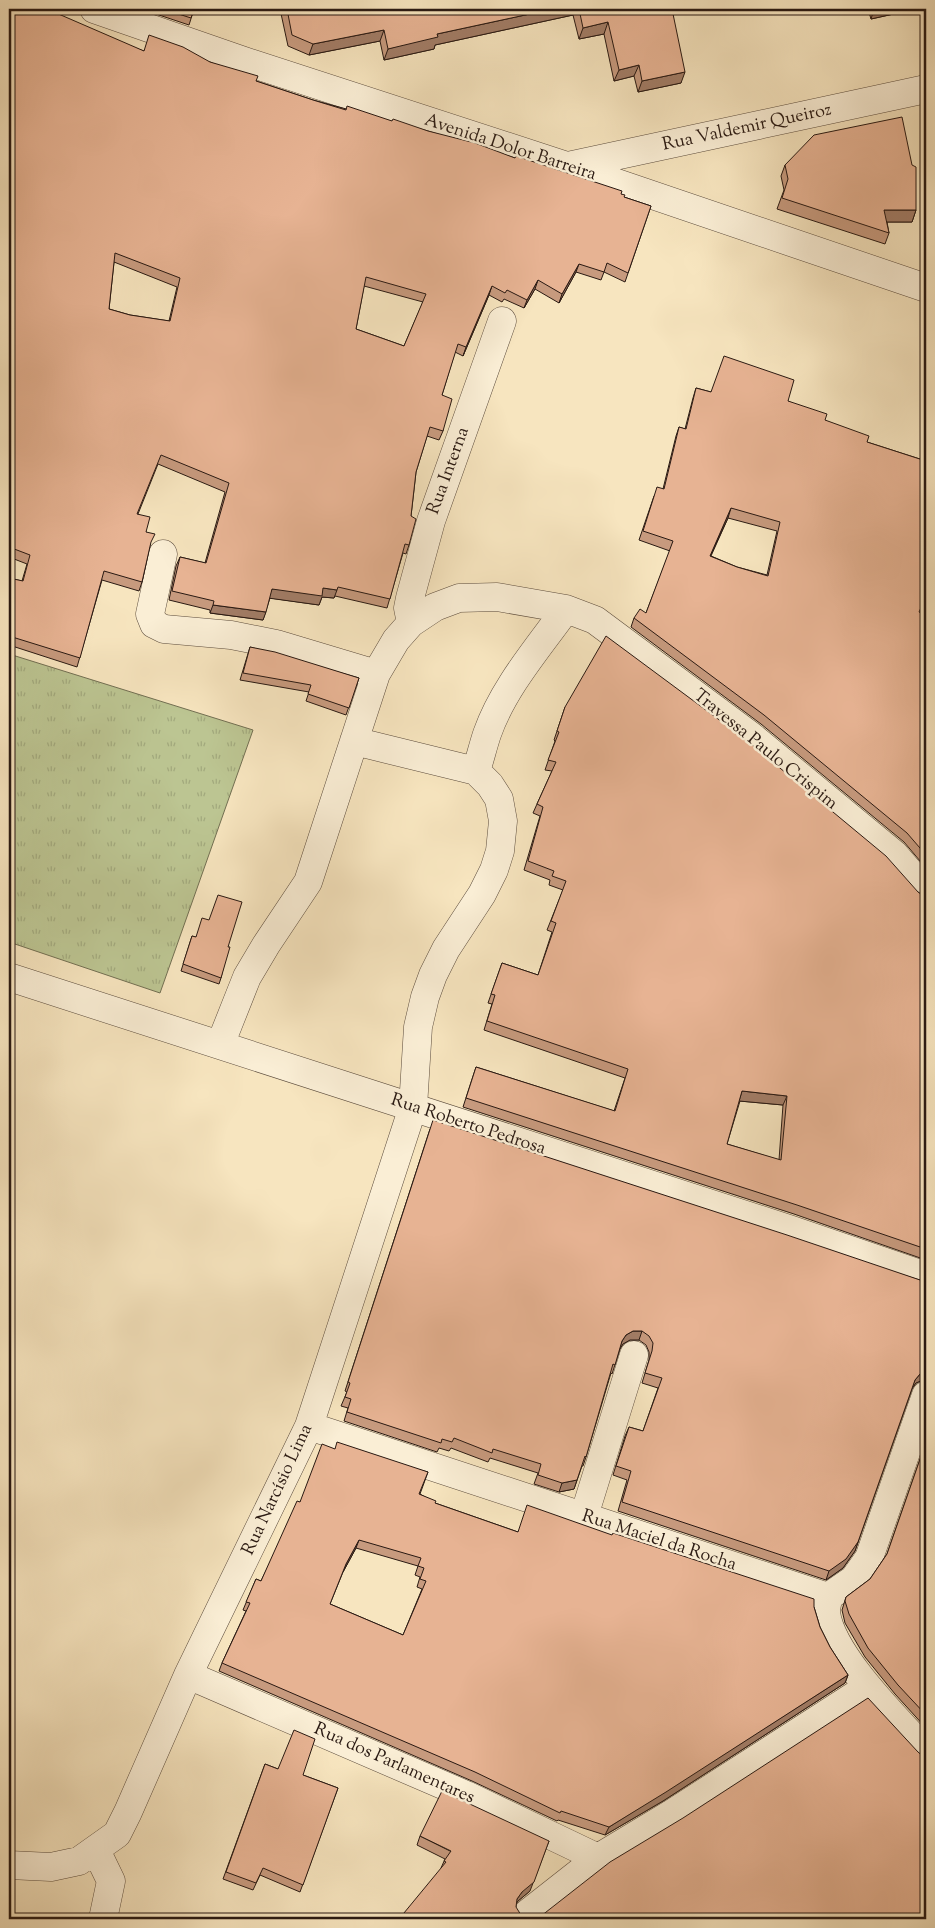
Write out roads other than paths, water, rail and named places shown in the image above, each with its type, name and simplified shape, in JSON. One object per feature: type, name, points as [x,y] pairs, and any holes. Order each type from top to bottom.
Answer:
[{"type":"street","name":"Avenida Dolor Barreira","points":[[94,9],[250,63],[567,166],[926,288]]},
{"type":"street","name":"Rua Valdemir Queiroz","points":[[567,166],[926,90]]},
{"type":"street","name":"Rua Interna","points":[[411,623],[408,608],[431,521],[502,321]]},
{"type":"street","points":[[163,554],[150,614],[154,624],[164,629],[231,635],[276,644],[376,674]]},
{"type":"street","name":"Travessa Paulo Crispim","points":[[220,1045],[248,977],[266,945],[308,882],[376,674],[396,640],[411,623],[435,607],[459,598],[497,597],[566,609],[595,620],[751,736],[894,854],[926,891]]},
{"type":"street","points":[[354,741],[476,771],[488,732],[504,700],[519,674],[566,609]]},
{"type":"street","name":"Rua Narcísio Lima","points":[[9,1865],[51,1867],[79,1861],[117,1834],[188,1675],[310,1426],[414,1107],[418,1027],[428,990],[446,949],[482,894],[494,870],[500,851],[504,821],[499,799],[476,771]]},
{"type":"street","name":"Rua Roberto Pedrosa","points":[[9,976],[789,1229],[926,1276]]},
{"type":"street","points":[[584,1516],[634,1354]]},
{"type":"street","points":[[926,1396],[869,1558],[854,1579],[828,1596],[826,1611],[830,1627],[844,1654],[868,1687],[926,1751]]},
{"type":"street","name":"Rua Maciel da Rocha","points":[[310,1426],[828,1596]]},
{"type":"street","name":"Rua dos Parlamentares","points":[[188,1675],[466,1795],[598,1858]]},
{"type":"street","points":[[528,1913],[598,1858],[671,1814],[868,1687]]},
{"type":"street","points":[[96,1850],[110,1881],[103,1919]]}]
